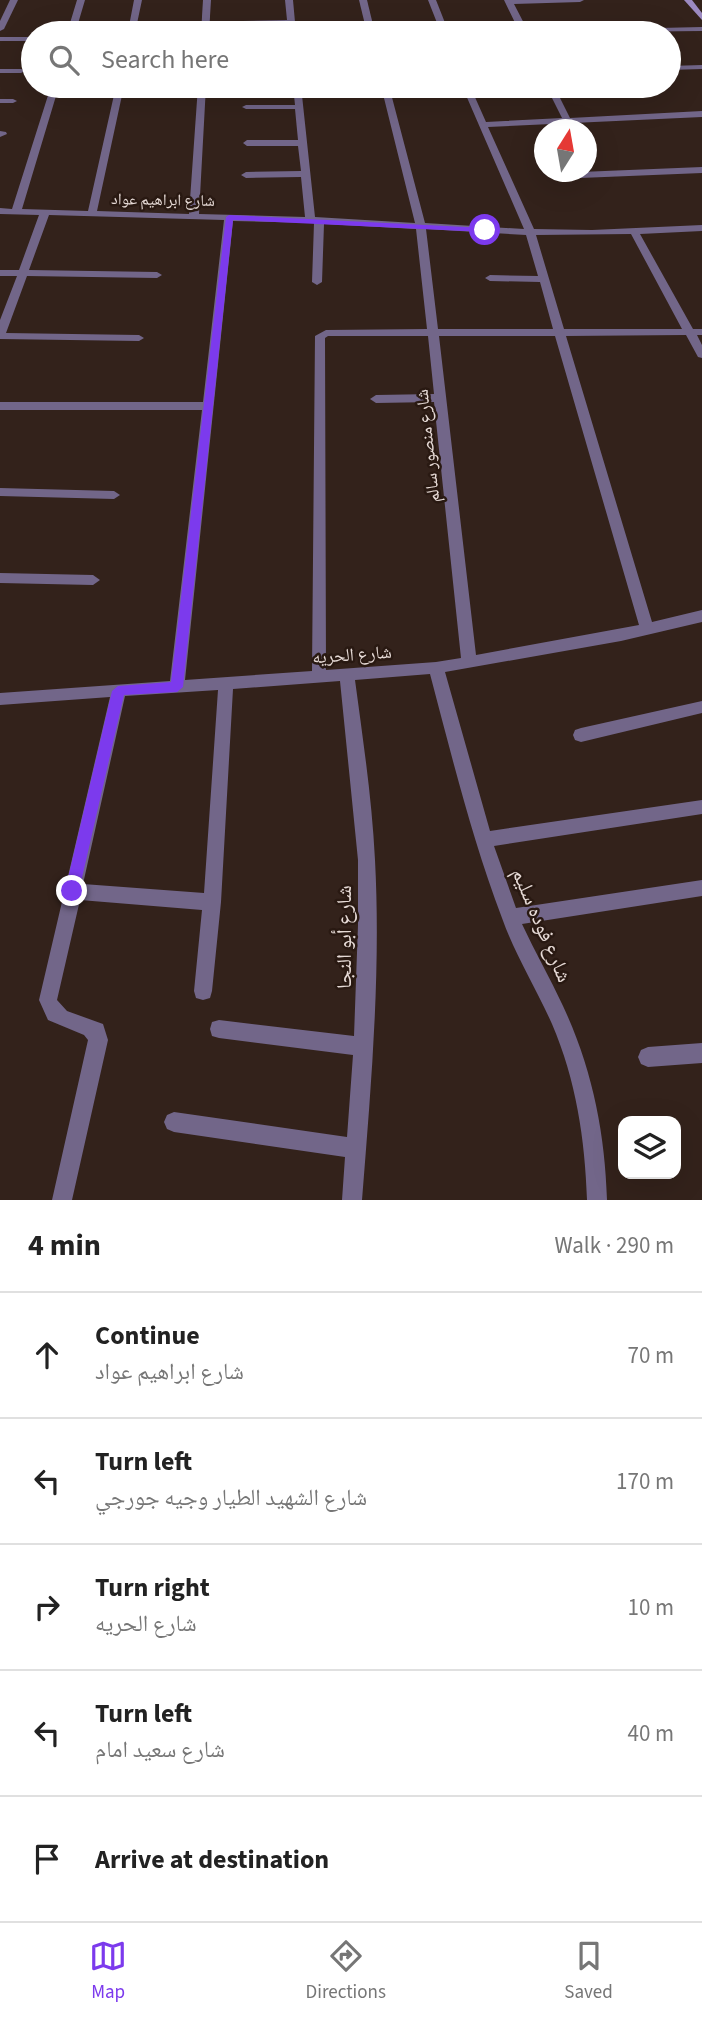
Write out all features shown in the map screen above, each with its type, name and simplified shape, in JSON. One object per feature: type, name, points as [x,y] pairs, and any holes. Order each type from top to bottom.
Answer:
[{"type":"street","points":[[0,29],[14,0]]},
{"type":"street","points":[[75,21],[81,0]]},
{"type":"street","points":[[134,21],[138,0]]},
{"type":"street","points":[[205,21],[206,0]]},
{"type":"street","points":[[289,0],[291,21]]},
{"type":"street","points":[[363,0],[368,21]]},
{"type":"street","points":[[432,0],[440,21]]},
{"type":"street","points":[[519,21],[509,1],[580,0]]},
{"type":"street","points":[[688,0],[702,18]]},
{"type":"street","points":[[681,30],[702,29]]},
{"type":"street","points":[[0,39],[21,38]]},
{"type":"street","points":[[681,68],[702,67]]},
{"type":"street","points":[[0,71],[20,71]]},
{"type":"street","points":[[16,212],[51,98]]},
{"type":"street","points":[[92,214],[117,98]]},
{"type":"street","points":[[194,216],[201,98]]},
{"type":"street","points":[[298,98],[314,220],[317,282]]},
{"type":"street","name":"شارع منصور سالم","points":[[388,98],[421,227],[469,662]]},
{"type":"street","points":[[471,98],[530,232],[647,629]]},
{"type":"street","points":[[556,98],[566,119]]},
{"type":"street","points":[[0,101],[13,101]]},
{"type":"street","points":[[246,107],[299,107]]},
{"type":"street","points":[[597,119],[702,114]]},
{"type":"street","points":[[482,125],[534,123]]},
{"type":"street","points":[[247,143],[303,142]]},
{"type":"street","points":[[597,174],[702,170]]},
{"type":"street","points":[[246,175],[306,174]]},
{"type":"street","name":"شارع ابراهيم عواد","points":[[0,211],[314,220],[530,232],[702,229]]},
{"type":"street","points":[[45,213],[0,336],[139,338]]},
{"type":"street","points":[[177,687],[229,217]]},
{"type":"street","points":[[634,231],[696,332],[702,355]]},
{"type":"street","points":[[0,273],[157,275]]},
{"type":"street","points":[[490,278],[544,279]]},
{"type":"street","points":[[319,676],[320,336],[326,333],[696,332]]},
{"type":"street","points":[[376,399],[440,398]]},
{"type":"street","points":[[0,406],[208,406]]},
{"type":"street","points":[[0,492],[114,495]]},
{"type":"street","points":[[0,579],[93,580]]},
{"type":"street","name":"شارع الحريه","points":[[0,699],[436,668],[647,629],[702,616]]},
{"type":"street","name":"شارع فوده سليم","points":[[436,668],[483,840],[510,917],[558,1017],[586,1096],[595,1139],[597,1200]]},
{"type":"street","name":"شارع أبو النجا","points":[[346,674],[358,769],[367,884],[364,1047],[352,1200]]},
{"type":"street","points":[[203,990],[212,902],[226,683]]},
{"type":"street","points":[[62,1200],[98,1040],[96,1031],[89,1027],[56,1017],[50,1010],[48,1000],[118,691]]},
{"type":"street","points":[[581,735],[702,707]]},
{"type":"street","points":[[483,840],[702,807]]},
{"type":"street","points":[[510,917],[702,888]]},
{"type":"street","points":[[72,891],[212,902]]},
{"type":"street","points":[[219,1029],[364,1047]]},
{"type":"street","points":[[648,1057],[702,1053]]},
{"type":"street","points":[[174,1122],[356,1148]]},
{"type":"route","points":[[72,891],[118,691],[177,687],[229,217],[485,230]]}]
